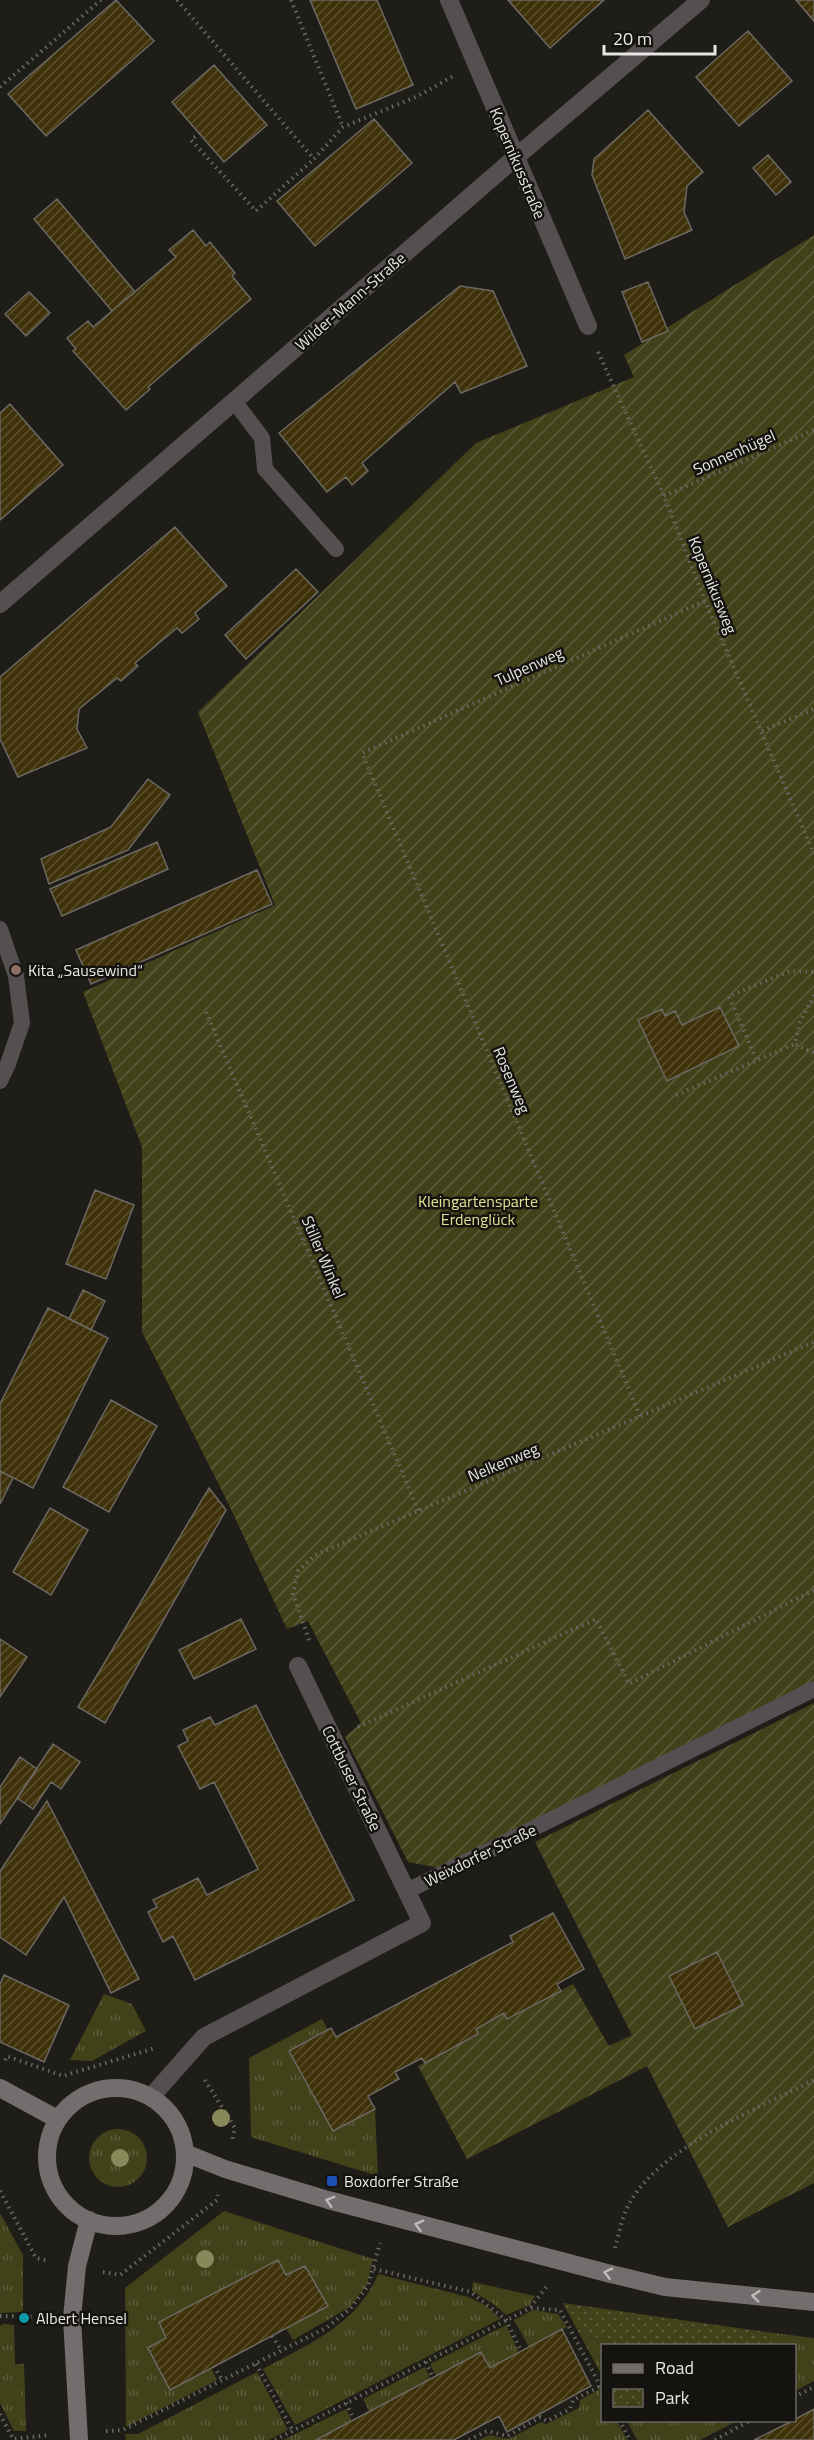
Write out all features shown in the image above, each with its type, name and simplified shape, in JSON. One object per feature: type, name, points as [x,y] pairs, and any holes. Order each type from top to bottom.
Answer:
[{"type":"street","name":"Kopernikusstraße","points":[[449,0],[588,326]]},
{"type":"street","name":"Wilder-Mann-Straße","points":[[0,604],[516,157],[701,0]]},
{"type":"street","name":"Cottbuser Straße","points":[[298,1666],[407,1891]]},
{"type":"street","name":"Weixdorfer Straße","points":[[151,2097],[204,2037],[422,1923],[407,1891]]},
{"type":"street","points":[[0,2088],[57,2119]]},
{"type":"street","points":[[110,2088],[131,2089],[151,2097],[168,2112],[180,2131],[185,2153],[182,2176],[172,2197],[155,2214],[134,2223],[111,2226],[88,2220],[68,2207],[54,2188],[47,2165],[48,2141],[57,2119],[71,2103],[89,2093],[110,2088]]},
{"type":"street","points":[[185,2153],[225,2169],[387,2216],[665,2287],[814,2301]]},
{"type":"street","points":[[79,2436],[72,2318],[76,2266],[88,2220]]},
{"type":"lane","points":[[234,401],[262,438],[265,469],[336,549]]},
{"type":"lane","points":[[0,929],[16,976],[22,1023],[9,1064],[0,1081]]},
{"type":"lane","name":"Weixdorfer Straße","points":[[407,1891],[814,1689]]},
{"type":"path","points":[[0,87],[101,0]]},
{"type":"path","points":[[177,0],[314,159]]},
{"type":"path","points":[[291,0],[343,127]]},
{"type":"path","points":[[200,133],[191,140],[255,211],[314,159],[343,127],[418,96],[477,64]]},
{"type":"path","name":"Kopernikusweg","points":[[588,326],[664,496],[705,601],[814,854]]},
{"type":"path","name":"Sonnenhügel","points":[[664,496],[814,430]]},
{"type":"path","name":"Tulpenweg","points":[[362,753],[705,601]]},
{"type":"path","points":[[762,731],[814,710]]},
{"type":"path","name":"Rosenweg","points":[[362,753],[640,1416]]},
{"type":"path","points":[[756,1059],[729,996],[790,971],[814,972]]},
{"type":"path","points":[[795,1044],[800,1022],[814,995]]},
{"type":"path","name":"Stiller Winkel","points":[[206,1012],[419,1512]]},
{"type":"path","points":[[676,1095],[795,1044],[814,1053]]},
{"type":"path","name":"Nelkenweg","points":[[298,1666],[309,1641],[293,1594],[298,1571],[315,1555],[814,1342]]},
{"type":"path","points":[[333,1738],[596,1619],[629,1684],[814,1590]]},
{"type":"path","points":[[8,2056],[63,2076],[161,2046]]},
{"type":"path","points":[[201,2074],[235,2128]]},
{"type":"path","points":[[607,2273],[627,2209],[644,2182],[687,2145],[814,2080]]},
{"type":"path","points":[[0,2191],[36,2258]]},
{"type":"path","points":[[120,2275],[217,2200]]},
{"type":"path","points":[[0,2414],[11,2439],[79,2436],[123,2430],[256,2364],[326,2328],[350,2309],[368,2286],[387,2216]]},
{"type":"path","points":[[275,2440],[530,2308],[565,2263]]},
{"type":"path","points":[[374,2270],[471,2292],[506,2320],[521,2351]]},
{"type":"path","points":[[530,2308],[560,2310],[601,2386]]},
{"type":"path","points":[[0,2316],[72,2318]]},
{"type":"path","points":[[272,2336],[282,2350]]},
{"type":"path","points":[[426,2362],[433,2378]]},
{"type":"path","points":[[256,2364],[293,2431]]},
{"type":"path","points":[[214,2366],[222,2380]]},
{"type":"path","points":[[796,2396],[814,2387]]},
{"type":"path","points":[[469,2440],[487,2431],[508,2436],[540,2417],[547,2421],[570,2409],[573,2400],[601,2388]]},
{"type":"path","points":[[346,2403],[354,2420]]},
{"type":"path","points":[[620,2422],[630,2440]]},
{"type":"path","points":[[715,2440],[749,2422]]},
{"type":"green space","name":"Kleingartensparte Erdenglück","points":[[814,235],[814,1683],[440,1868],[408,1862],[345,1737],[361,1723],[308,1621],[287,1629],[229,1505],[142,1332],[142,1147],[83,992],[275,905],[198,712],[476,443],[634,377],[624,355]]},
{"type":"green space","points":[[814,1703],[814,2183],[728,2227],[647,2066],[467,2159],[418,2066],[478,2034],[476,2029],[504,2013],[508,2019],[573,1984],[609,2046],[632,2035],[535,1842]]},
{"type":"green space","points":[[104,1994],[132,2004],[146,2031],[92,2061],[70,2060]]},
{"type":"green space","points":[[322,2019],[328,2030],[289,2051],[333,2131],[375,2109],[378,2176],[251,2137],[249,2058]]},
{"type":"green space","points":[[112,2129],[124,2129],[139,2137],[147,2152],[147,2164],[139,2179],[124,2187],[112,2187],[97,2179],[89,2164],[89,2152],[97,2137]]},
{"type":"green space","points":[[224,2211],[373,2259],[367,2285],[350,2307],[293,2340],[286,2328],[327,2306],[305,2266],[286,2275],[278,2260],[159,2322],[166,2338],[148,2348],[170,2390],[211,2368],[217,2380],[126,2427],[125,2288]]},
{"type":"green space","points":[[0,2213],[23,2255],[23,2312],[0,2313]]},
{"type":"green space","points":[[378,2274],[468,2297],[487,2306],[500,2319],[295,2425],[263,2369],[313,2342],[344,2320],[358,2307]]},
{"type":"green space","points":[[473,2282],[535,2296],[530,2305],[506,2315],[472,2291]]},
{"type":"green space","points":[[563,2303],[765,2332],[773,2344],[612,2344],[609,2339],[580,2335]]},
{"type":"green space","points":[[533,2310],[558,2314],[567,2327],[529,2347],[514,2320]]},
{"type":"green space","points":[[14,2325],[15,2364],[24,2364],[26,2431],[14,2431],[0,2403],[0,2326]]},
{"type":"green space","points":[[506,2325],[519,2353],[490,2368],[481,2352],[436,2376],[430,2364]]},
{"type":"green space","points":[[765,2332],[814,2338],[814,2381],[796,2390],[796,2344],[773,2344]]},
{"type":"green space","points":[[580,2335],[609,2339],[612,2344],[601,2344],[601,2374]]},
{"type":"green space","points":[[425,2367],[430,2379],[369,2411],[363,2399]]},
{"type":"green space","points":[[257,2372],[288,2430],[269,2440],[126,2440],[125,2434],[138,2434]]},
{"type":"green space","points":[[600,2389],[601,2422],[618,2422],[627,2440],[479,2440],[489,2435],[509,2439],[541,2422],[546,2424],[579,2408],[580,2400]]},
{"type":"green space","points":[[346,2409],[352,2421],[316,2440],[283,2440]]},
{"type":"green space","points":[[628,2422],[735,2422],[700,2440],[637,2440]]},
{"type":"building","points":[[116,0],[154,41],[46,136],[8,94]]},
{"type":"building","points":[[310,0],[377,0],[413,85],[356,109]]},
{"type":"building","points":[[508,0],[604,0],[550,48]]},
{"type":"building","points":[[796,0],[814,0],[814,21]]},
{"type":"building","points":[[748,31],[792,81],[739,126],[696,77]]},
{"type":"building","points":[[214,65],[267,125],[224,162],[172,102]]},
{"type":"building","points":[[648,110],[703,172],[687,186],[684,212],[692,230],[625,259],[592,175],[594,159]]},
{"type":"building","points":[[374,119],[412,163],[315,246],[277,201]]},
{"type":"building","points":[[768,155],[791,182],[776,195],[753,168]]},
{"type":"building","points":[[57,199],[135,292],[112,311],[34,219]]},
{"type":"building","points":[[193,230],[206,246],[210,242],[235,273],[232,276],[251,299],[148,387],[150,389],[126,410],[73,351],[76,349],[67,338],[88,321],[93,327],[176,257],[169,250]]},
{"type":"building","points":[[648,282],[668,331],[642,342],[622,292]]},
{"type":"building","points":[[460,286],[493,291],[527,366],[461,393],[455,382],[362,463],[368,471],[352,485],[346,477],[327,492],[279,433]]},
{"type":"building","points":[[29,292],[50,313],[26,336],[5,314]]},
{"type":"building","points":[[10,404],[63,465],[0,520],[0,413]]},
{"type":"building","points":[[175,527],[227,586],[195,613],[199,619],[182,633],[177,628],[135,663],[138,666],[121,681],[117,678],[79,709],[77,729],[87,748],[18,777],[0,739],[0,677]]},
{"type":"building","points":[[296,569],[318,592],[246,659],[225,635]]},
{"type":"building","points":[[148,779],[170,795],[128,850],[49,884],[41,859],[111,827]]},
{"type":"building","points":[[157,842],[168,869],[62,916],[50,889]]},
{"type":"building","points":[[257,870],[272,904],[91,984],[76,950]]},
{"type":"building","points":[[720,1007],[739,1046],[667,1081],[638,1020],[662,1009],[665,1016],[675,1011],[682,1025]]},
{"type":"building","points":[[95,1190],[134,1205],[106,1279],[66,1264]]},
{"type":"building","points":[[83,1290],[105,1301],[91,1330],[69,1319]]},
{"type":"building","points":[[48,1308],[108,1338],[33,1488],[0,1471],[0,1404]]},
{"type":"building","points":[[111,1400],[157,1426],[109,1512],[63,1487]]},
{"type":"building","points":[[0,1471],[13,1478],[0,1504]]},
{"type":"building","points":[[209,1488],[226,1510],[105,1723],[78,1707]]},
{"type":"building","points":[[50,1508],[88,1530],[51,1595],[13,1572]]},
{"type":"building","points":[[241,1619],[256,1649],[194,1679],[179,1650]]},
{"type":"building","points":[[0,1639],[27,1657],[0,1697]]},
{"type":"building","points":[[256,1705],[354,1900],[195,1980],[173,1936],[163,1942],[148,1912],[157,1907],[153,1900],[198,1878],[207,1895],[258,1869],[214,1782],[200,1789],[178,1746],[188,1741],[183,1730],[210,1717],[215,1725]]},
{"type":"building","points":[[53,1744],[80,1762],[61,1789],[51,1782],[33,1809],[17,1798]]},
{"type":"building","points":[[20,1757],[37,1769],[0,1824],[0,1787]]},
{"type":"building","points":[[47,1801],[139,1979],[111,1993],[64,1897],[26,1955],[0,1937],[0,1871]]},
{"type":"building","points":[[553,1913],[584,1969],[557,1984],[561,1991],[507,2019],[504,2013],[476,2029],[478,2034],[425,2063],[422,2058],[395,2072],[399,2079],[368,2096],[375,2109],[333,2131],[289,2051],[331,2028],[336,2037],[513,1942],[510,1936]]},
{"type":"building","points":[[717,1952],[743,2005],[695,2029],[669,1976]]},
{"type":"building","points":[[4,1975],[69,2005],[44,2062],[0,2042],[0,1984]]},
{"type":"building","points":[[278,2260],[286,2275],[305,2266],[328,2306],[170,2390],[148,2348],[166,2338],[159,2322]]},
{"type":"building","points":[[562,2329],[591,2386],[507,2432],[499,2416],[454,2440],[316,2440],[481,2352],[490,2368]]},
{"type":"building","points":[[814,2409],[814,2440],[754,2440],[790,2422],[796,2422],[796,2419]]},
{"type":"place","name":"Kita „Sausewind“","points":[[16,970]]},
{"type":"place","name":"Boxdorfer Straße","points":[[332,2181]]},
{"type":"place","name":"Albert Hensel","points":[[24,2318]]}]
